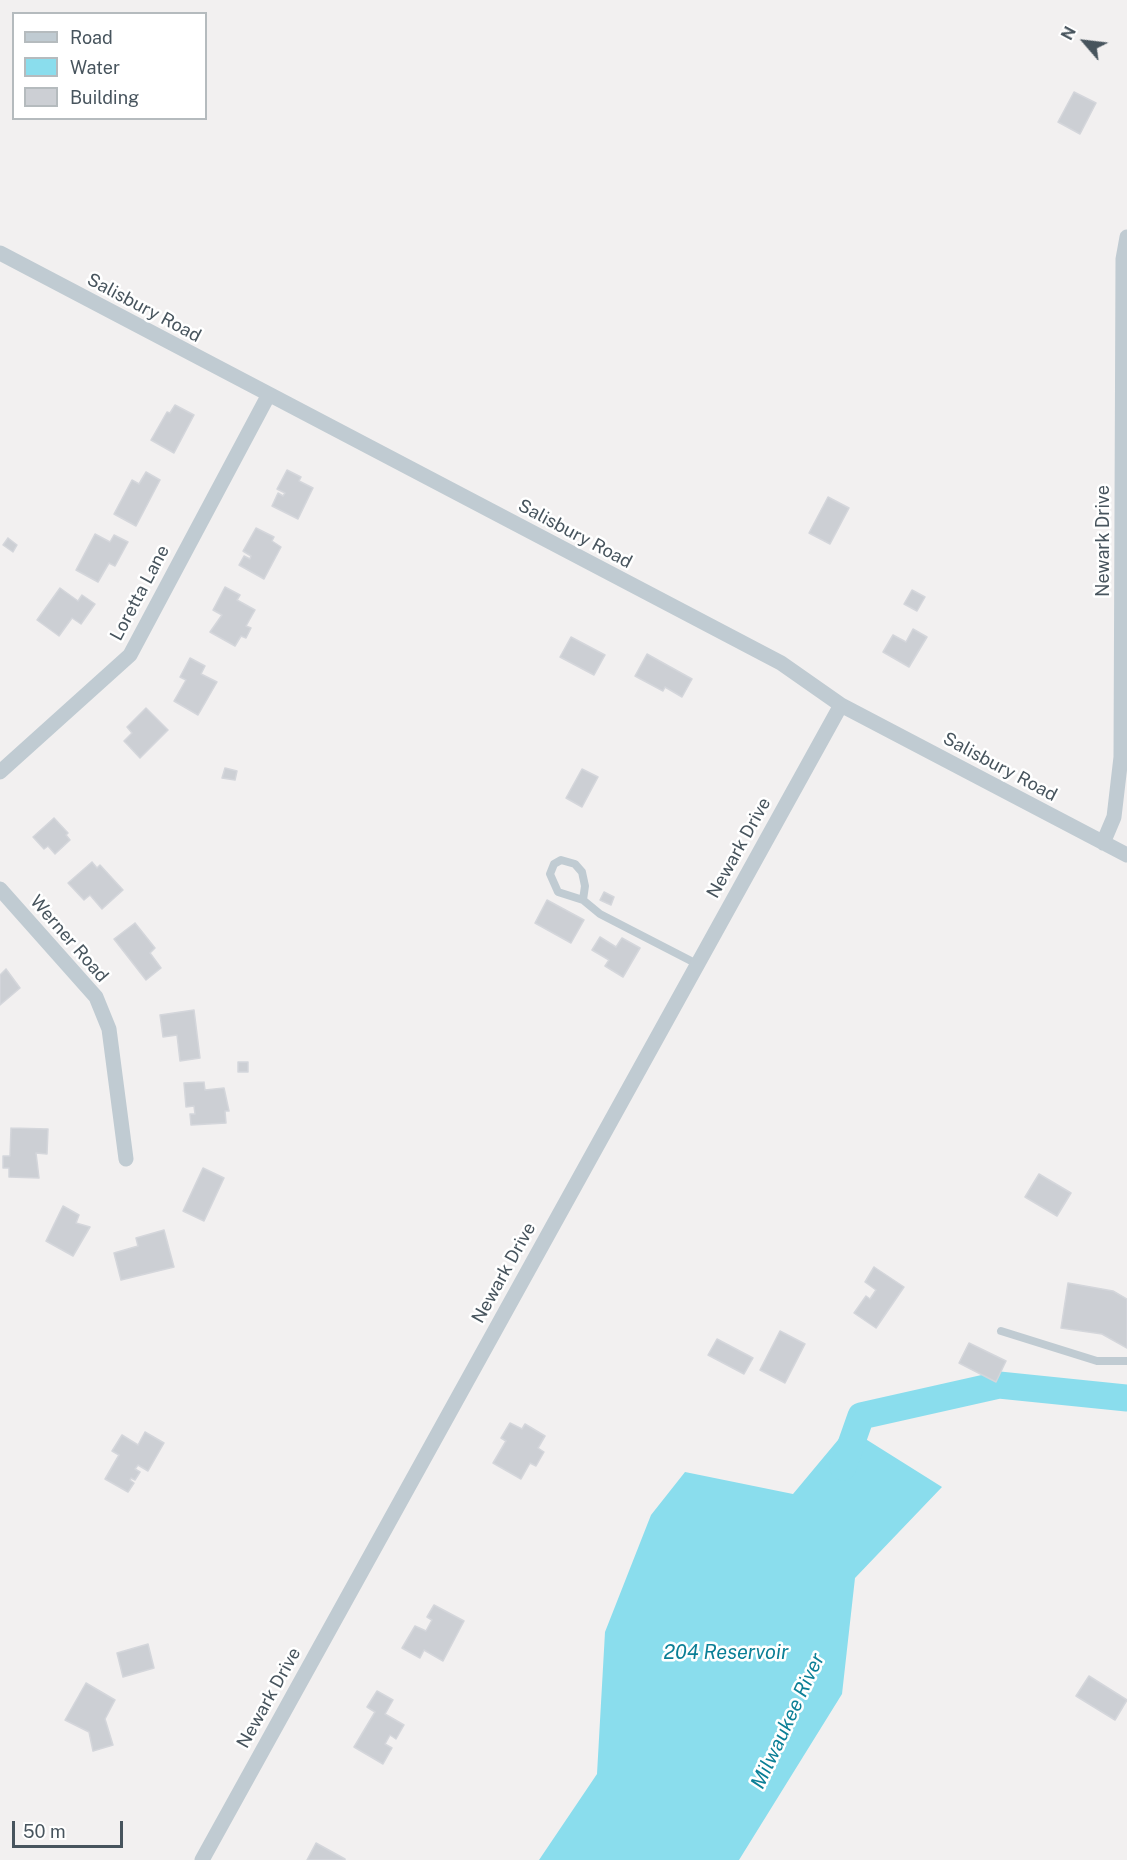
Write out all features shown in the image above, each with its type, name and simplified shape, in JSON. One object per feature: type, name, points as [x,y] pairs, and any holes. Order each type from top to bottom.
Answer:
[{"type":"street","name":"Newark Drive","points":[[1103,843],[1114,817],[1121,757],[1123,259],[1127,237]]},
{"type":"street","name":"Salisbury Road","points":[[0,253],[268,396],[781,663],[841,705],[1127,855]]},
{"type":"street","name":"Loretta Lane","points":[[0,772],[130,654],[268,396]]},
{"type":"street","name":"Newark Drive","points":[[204,1859],[841,705]]},
{"type":"street","name":"Werner Road","points":[[0,889],[96,997],[108,1029],[126,1159]]},
{"type":"lane","points":[[583,900],[585,886],[582,872],[575,864],[561,860],[554,864],[550,874],[558,892],[583,900],[600,914],[697,964]]},
{"type":"lane","points":[[1001,1331],[1097,1361],[1127,1360]]},
{"type":"water","name":"204 Reservoir","points":[[848,1428],[942,1487],[855,1578],[842,1694],[739,1860],[539,1860],[597,1774],[605,1632],[651,1515],[685,1472],[793,1494]]},
{"type":"building","points":[[1074,92],[1096,103],[1080,134],[1058,122]]},
{"type":"building","points":[[175,405],[194,415],[174,453],[151,440],[167,412],[170,413]]},
{"type":"building","points":[[287,470],[301,477],[299,481],[313,488],[298,519],[272,506],[278,493],[283,496],[285,493],[277,489]]},
{"type":"building","points":[[146,472],[160,480],[136,526],[114,514],[132,480],[139,484]]},
{"type":"building","points":[[828,497],[849,508],[830,544],[809,533]]},
{"type":"building","points":[[256,528],[274,537],[272,541],[281,547],[264,579],[239,565],[244,556],[250,559],[251,556],[243,551]]},
{"type":"building","points":[[95,534],[110,542],[114,535],[128,542],[115,566],[109,563],[98,582],[76,570]]},
{"type":"building","points":[[8,538],[17,545],[13,552],[3,545]]},
{"type":"building","points":[[225,587],[240,595],[237,600],[255,610],[246,626],[251,628],[246,638],[241,636],[235,646],[210,632],[222,615],[213,610]]},
{"type":"building","points":[[60,588],[78,601],[82,595],[95,604],[81,624],[72,618],[59,636],[37,620]]},
{"type":"building","points":[[912,590],[925,597],[917,611],[904,604]]},
{"type":"building","points":[[913,629],[927,637],[909,667],[883,652],[893,635],[906,642]]},
{"type":"building","points":[[571,637],[605,655],[594,675],[560,657]]},
{"type":"building","points":[[647,654],[692,679],[682,697],[665,687],[663,691],[635,676]]},
{"type":"building","points":[[190,658],[205,666],[201,674],[217,682],[198,715],[174,701],[186,680],[180,677]]},
{"type":"building","points":[[146,708],[168,730],[140,758],[124,741],[132,733],[127,727]]},
{"type":"building","points":[[225,768],[237,771],[235,780],[222,778]]},
{"type":"building","points":[[582,769],[598,777],[582,807],[566,798]]},
{"type":"building","points":[[54,818],[68,833],[66,835],[70,840],[55,854],[48,846],[44,849],[33,837]]},
{"type":"building","points":[[92,862],[97,868],[100,865],[123,890],[102,909],[90,895],[84,900],[68,883]]},
{"type":"building","points":[[604,892],[614,897],[611,905],[600,900]]},
{"type":"building","points":[[547,900],[584,920],[571,943],[535,923]]},
{"type":"building","points":[[135,923],[155,948],[150,953],[161,968],[146,980],[114,939]]},
{"type":"building","points":[[600,937],[616,947],[622,938],[640,948],[623,977],[605,966],[609,960],[592,950]]},
{"type":"building","points":[[6,969],[20,988],[0,1005],[0,975]]},
{"type":"building","points":[[194,1010],[200,1058],[180,1061],[177,1035],[163,1037],[160,1015]]},
{"type":"building","points":[[238,1062],[248,1062],[248,1072],[238,1072]]},
{"type":"building","points":[[204,1082],[205,1090],[224,1088],[229,1111],[225,1111],[226,1123],[191,1125],[190,1114],[195,1114],[194,1106],[186,1107],[184,1083]]},
{"type":"building","points":[[11,1128],[48,1129],[47,1154],[36,1153],[39,1178],[9,1177],[9,1168],[3,1168],[3,1156],[10,1156]]},
{"type":"building","points":[[203,1168],[224,1178],[204,1221],[183,1211]]},
{"type":"building","points":[[1039,1174],[1071,1193],[1057,1216],[1025,1197]]},
{"type":"building","points":[[63,1206],[79,1215],[76,1223],[90,1227],[73,1256],[46,1241]]},
{"type":"building","points":[[164,1230],[174,1267],[121,1280],[114,1253],[138,1246],[136,1238]]},
{"type":"building","points":[[874,1267],[904,1287],[876,1328],[854,1313],[866,1296],[870,1299],[876,1290],[865,1282]]},
{"type":"building","points":[[1068,1283],[1113,1291],[1127,1299],[1127,1348],[1102,1334],[1061,1328]]},
{"type":"building","points":[[780,1331],[805,1344],[785,1383],[760,1370]]},
{"type":"building","points":[[717,1339],[753,1358],[744,1374],[708,1355]]},
{"type":"building","points":[[969,1343],[1006,1361],[996,1382],[959,1363]]},
{"type":"building","points":[[510,1423],[522,1429],[525,1424],[545,1436],[538,1448],[544,1452],[536,1466],[530,1463],[521,1479],[493,1463],[506,1441],[501,1438]]},
{"type":"building","points":[[145,1432],[164,1443],[148,1471],[138,1465],[135,1469],[140,1472],[135,1480],[131,1478],[130,1480],[134,1483],[128,1492],[105,1479],[119,1455],[112,1451],[122,1435],[138,1445]]},
{"type":"building","points":[[434,1605],[464,1621],[443,1661],[424,1650],[420,1658],[402,1648],[415,1626],[426,1631],[432,1620],[427,1617]]},
{"type":"building","points":[[148,1644],[154,1668],[123,1677],[117,1653]]},
{"type":"building","points":[[1089,1676],[1127,1700],[1115,1720],[1076,1696]]},
{"type":"building","points":[[86,1683],[115,1700],[105,1719],[113,1745],[93,1751],[89,1732],[65,1720]]},
{"type":"building","points":[[377,1691],[393,1700],[385,1714],[404,1725],[396,1739],[390,1735],[385,1744],[392,1748],[383,1764],[354,1747],[375,1712],[367,1707]]},
{"type":"building","points":[[316,1843],[345,1859],[345,1860],[307,1860]]},
{"type":"waterway","name":"Milwaukee River","points":[[843,1467],[861,1416],[999,1385],[1127,1398]]}]
